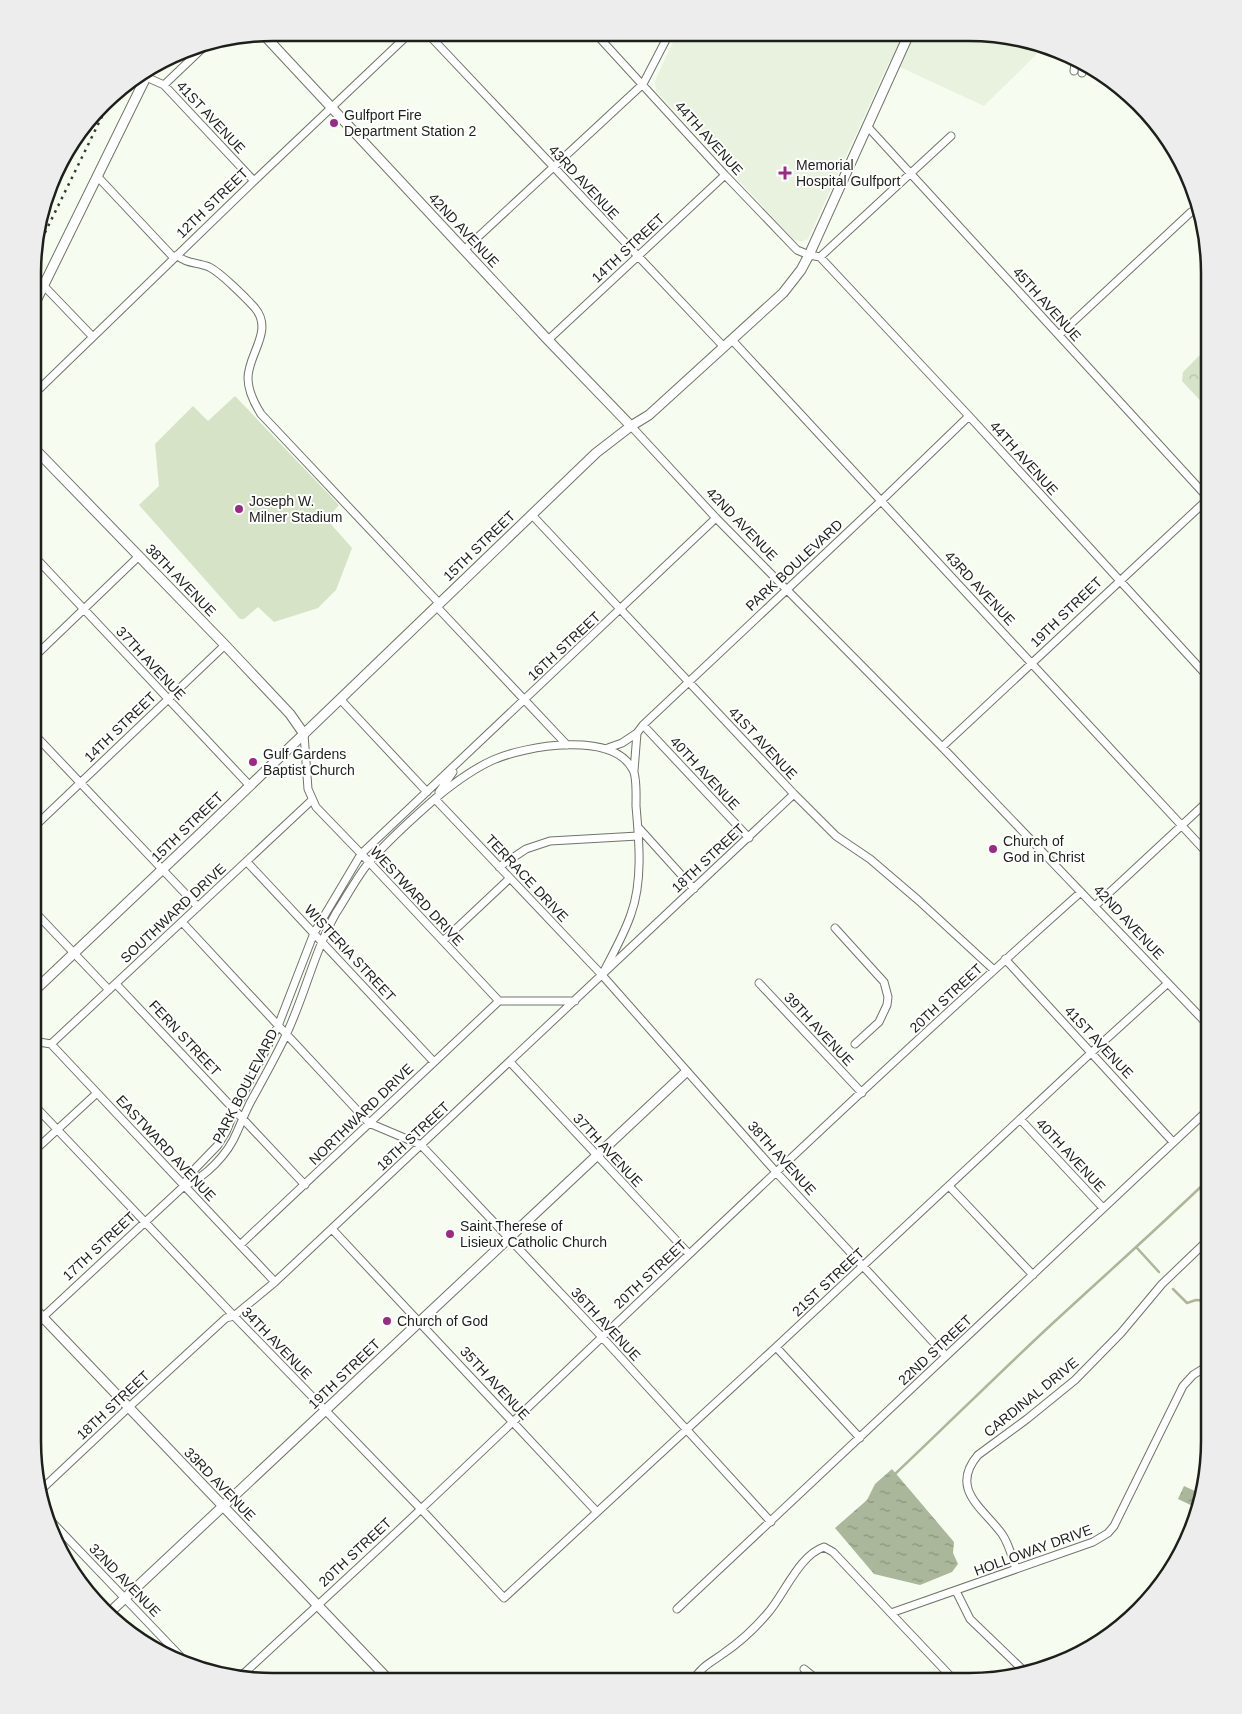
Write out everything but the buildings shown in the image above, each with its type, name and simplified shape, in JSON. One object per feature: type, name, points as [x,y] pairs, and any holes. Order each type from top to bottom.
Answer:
[{"type":"street","name":"42ND AVENUE","points":[[270,41],[716,518],[942,747],[1201,1018]]},
{"type":"street","name":"12TH STREET","points":[[41,387],[175,256],[402,41]]},
{"type":"street","name":"43RD AVENUE","points":[[434,41],[724,347]]},
{"type":"street","name":"44TH AVENUE","points":[[604,41],[725,175],[797,250],[808,255]]},
{"type":"street","points":[[464,250],[644,84],[666,41]]},
{"type":"street","name":"15TH STREET","points":[[41,985],[163,870],[596,453],[631,426],[649,415],[783,292],[801,270],[906,41]]},
{"type":"street","points":[[164,85],[195,55]]},
{"type":"street","name":"41ST AVENUE","points":[[150,77],[164,85],[254,181]]},
{"type":"street","points":[[41,292],[145,80]]},
{"type":"street","name":"45TH AVENUE","points":[[867,126],[1201,490]]},
{"type":"street","points":[[808,255],[820,257],[951,136]]},
{"type":"street","name":"14TH STREET","points":[[548,340],[725,175]]},
{"type":"street","points":[[97,176],[175,256],[185,261],[201,264],[215,271],[256,309],[261,320],[262,336],[248,377],[252,396],[261,414],[567,745]]},
{"type":"street","points":[[1059,335],[1191,212]]},
{"type":"street","name":"44TH AVENUE","points":[[820,257],[969,416],[1201,669]]},
{"type":"street","points":[[44,286],[92,336]]},
{"type":"street","name":"43RD AVENUE","points":[[732,340],[1201,846]]},
{"type":"street","name":"PARK BOULEVARD","points":[[605,748],[622,743],[637,733],[688,681],[969,416]]},
{"type":"street","name":"38TH AVENUE","points":[[41,455],[225,645],[290,714],[304,734]]},
{"type":"street","name":"19TH STREET","points":[[942,747],[1119,580],[1201,506]]},
{"type":"street","name":"41ST AVENUE","points":[[532,514],[794,794],[836,836],[891,876],[994,970]]},
{"type":"street","name":"16TH STREET","points":[[427,792],[716,518]]},
{"type":"street","points":[[41,650],[138,556]]},
{"type":"street","name":"37TH AVENUE","points":[[41,563],[250,786]]},
{"type":"street","name":"14TH STREET","points":[[41,819],[225,645]]},
{"type":"street","points":[[340,698],[427,792]]},
{"type":"street","name":"40TH AVENUE","points":[[643,725],[749,838]]},
{"type":"street","points":[[602,975],[625,931],[634,905],[637,889],[638,827],[634,770],[637,733]]},
{"type":"street","name":"WESTWARD DRIVE","points":[[304,734],[308,789],[316,807],[499,1002]]},
{"type":"street","points":[[41,741],[198,907]]},
{"type":"street","name":"PARK BOULEVARD","points":[[184,1186],[196,1181],[224,1154],[237,1134],[242,1118],[286,1035],[322,942],[336,914],[369,862],[435,799],[455,782],[478,768],[505,755],[537,748],[567,745],[605,748],[622,756],[634,770]]},
{"type":"street","points":[[435,799],[465,757]]},
{"type":"street","name":"PARK BOULEVARD","points":[[184,1186],[189,1175],[222,1138],[234,1110],[278,1026],[314,933],[361,854],[427,792]]},
{"type":"street","name":"18TH STREET","points":[[46,1486],[226,1318],[234,1316],[275,1282],[794,794]]},
{"type":"street","name":"TERRACE DRIVE","points":[[435,799],[602,975]]},
{"type":"street","name":"SOUTHWARD DRIVE","points":[[51,1044],[312,800]]},
{"type":"street","points":[[1095,906],[1201,808]]},
{"type":"street","points":[[638,827],[694,888]]},
{"type":"street","points":[[499,867],[526,849],[544,842],[638,836]]},
{"type":"street","name":"WISTERIA STREET","points":[[247,862],[434,1062]]},
{"type":"street","points":[[442,942],[510,878]]},
{"type":"street","name":"20TH STREET","points":[[245,1671],[421,1509],[776,1172],[1081,892]]},
{"type":"street","points":[[41,918],[109,990]]},
{"type":"street","points":[[182,922],[369,1123],[421,1146]]},
{"type":"street","points":[[835,928],[884,982],[888,997],[887,1005],[879,1022],[855,1044]]},
{"type":"street","name":"41ST AVENUE","points":[[1005,960],[1092,1052],[1173,1142]]},
{"type":"street","name":"38TH AVENUE","points":[[602,975],[776,1172],[946,1356]]},
{"type":"street","name":"39TH AVENUE","points":[[759,983],[862,1093]]},
{"type":"street","name":"21ST STREET","points":[[504,1598],[1168,983]]},
{"type":"street","name":"FERN STREET","points":[[116,984],[242,1118]]},
{"type":"street","points":[[499,1002],[575,1001]]},
{"type":"street","name":"NORTHWARD DRIVE","points":[[240,1246],[499,1002]]},
{"type":"street","points":[[41,1042],[51,1044]]},
{"type":"street","name":"EASTWARD AVENUE","points":[[51,1044],[275,1282]]},
{"type":"street","name":"37TH AVENUE","points":[[510,1062],[689,1254]]},
{"type":"street","name":"19TH STREET","points":[[114,1609],[686,1072]]},
{"type":"street","points":[[41,1145],[97,1093]]},
{"type":"street","name":"34TH AVENUE","points":[[41,1113],[504,1598]]},
{"type":"street","name":"22ND STREET","points":[[677,1609],[772,1522],[1201,1116]]},
{"type":"street","points":[[242,1118],[305,1185]]},
{"type":"street","name":"40TH AVENUE","points":[[1020,1119],[1103,1208]]},
{"type":"street","name":"36TH AVENUE","points":[[421,1146],[602,1337],[772,1522]]},
{"type":"street","name":"17TH STREET","points":[[43,1317],[184,1186]]},
{"type":"street","points":[[949,1186],[1033,1275]]},
{"type":"street","name":"35TH AVENUE","points":[[332,1229],[597,1512]]},
{"type":"street","name":"CARDINAL DRIVE","points":[[1016,1569],[1004,1537],[972,1499],[967,1484],[974,1461],[978,1455],[1075,1380],[1121,1333],[1162,1284],[1201,1247]]},
{"type":"street","name":"33RD AVENUE","points":[[43,1317],[381,1673]]},
{"type":"street","points":[[776,1347],[860,1438]]},
{"type":"street","name":"HOLLOWAY DRIVE","points":[[892,1613],[1092,1542],[1108,1533],[1133,1488],[1183,1386],[1193,1375],[1201,1370]]},
{"type":"street","name":"32ND AVENUE","points":[[59,1529],[175,1651]]},
{"type":"street","points":[[698,1673],[756,1626],[778,1600],[797,1569],[816,1549],[824,1547],[833,1552],[947,1673]]},
{"type":"street","points":[[956,1591],[970,1619],[1020,1667]]},
{"type":"street","points":[[804,1670],[808,1673]]},
{"type":"shaded area","name":"Memorial Hospital Gulfport","points":[[674,41],[969,41],[999,43],[1039,52],[984,106],[889,62],[808,239],[804,241],[793,239],[656,91],[655,83]]},
{"type":"green space","points":[[1201,354],[1201,401],[1182,381],[1183,372]]},
{"type":"green space","name":"Joseph W. Milner Stadium","points":[[235,396],[339,505],[332,513],[330,523],[352,548],[336,590],[318,608],[274,622],[258,607],[244,619],[240,619],[139,505],[159,486],[155,444],[193,406],[208,421]]},
{"type":"water","points":[[892,1469],[954,1542],[953,1553],[958,1564],[952,1572],[920,1585],[874,1574],[835,1528],[867,1500],[875,1484]]},
{"type":"water","points":[[1184,1486],[1195,1491],[1191,1505],[1178,1499]]},
{"type":"waterway","points":[[894,1475],[1033,1342],[1201,1186]]},
{"type":"waterway","points":[[1137,1248],[1159,1272]]},
{"type":"waterway","points":[[1173,1289],[1187,1303],[1201,1300]]},
{"type":"railway","points":[[45,232],[102,117]]},
{"type":"place","name":"Gulfport Fire Department Station 2","points":[[334,123]]},
{"type":"place","name":"Memorial Hospital Gulfport","points":[[785,173]]},
{"type":"place","name":"Joseph W. Milner Stadium","points":[[239,509]]},
{"type":"place","name":"Gulf Gardens Baptist Church","points":[[253,762]]},
{"type":"place","name":"Church of God in Christ","points":[[993,849]]},
{"type":"place","name":"Saint Therese of Lisieux Catholic Church","points":[[450,1234]]},
{"type":"place","name":"Church of God","points":[[387,1321]]}]
